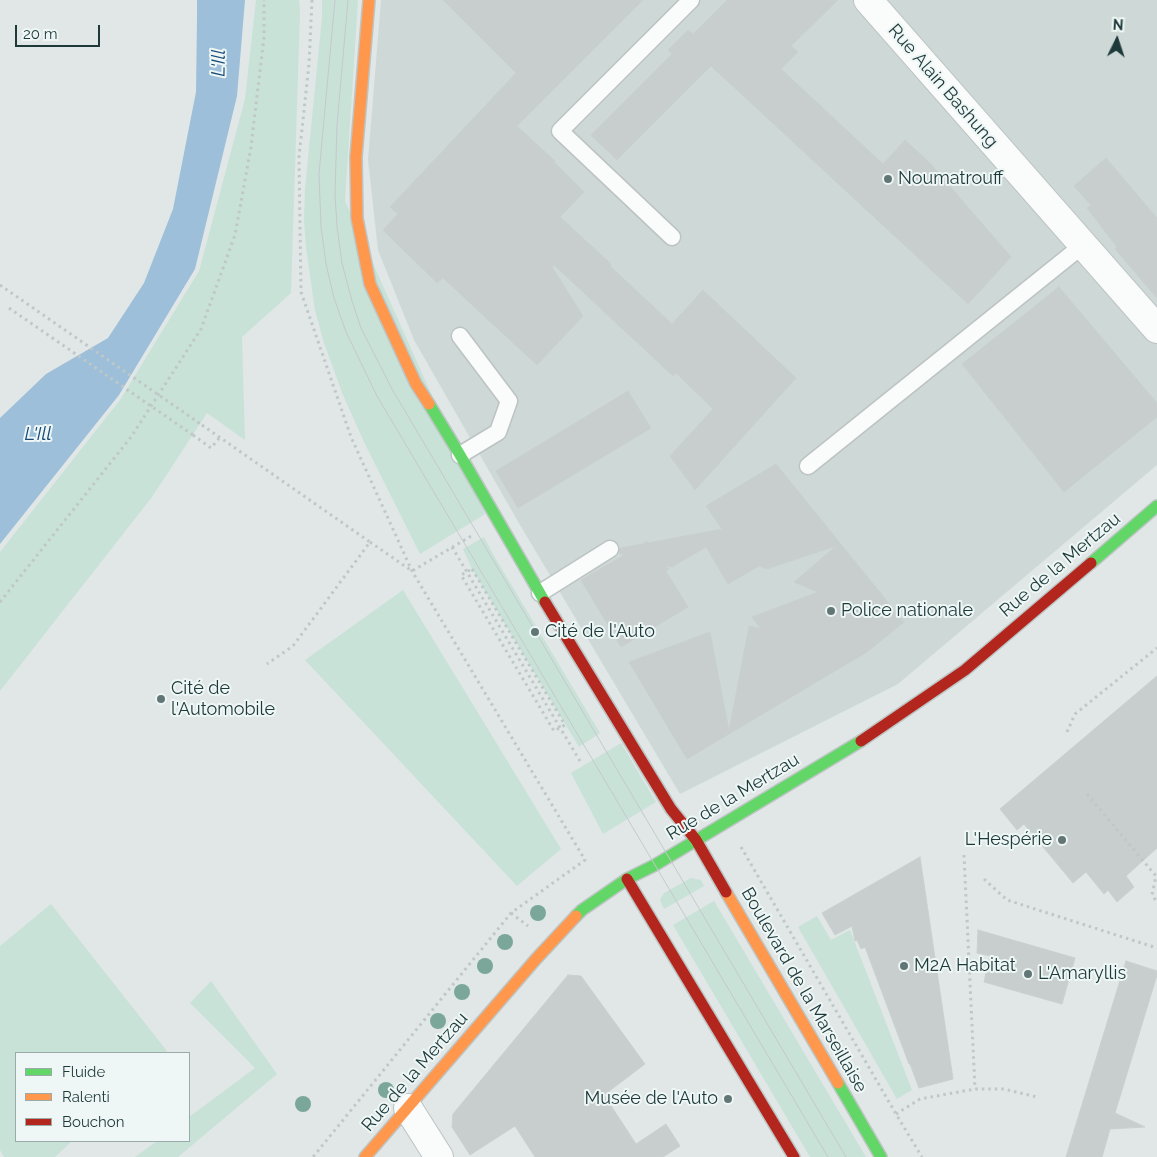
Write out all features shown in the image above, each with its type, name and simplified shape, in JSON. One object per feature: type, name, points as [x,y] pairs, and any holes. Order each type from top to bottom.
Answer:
[{"type":"main road","name":"Boulevard de la Marseillaise","points":[[370,0],[356,157],[356,218],[370,284],[416,384],[671,809],[696,840],[881,1157]]},
{"type":"main road","name":"Rue de la Mertzau","points":[[365,1157],[536,959],[582,910],[627,879],[655,865],[871,735],[965,670],[1157,506]]},
{"type":"main road","points":[[627,879],[794,1157]]},
{"type":"street","name":"Rue Alain Bashung","points":[[868,0],[1157,329]]},
{"type":"street","points":[[408,1108],[439,1157]]},
{"type":"lane","points":[[672,237],[560,131],[682,3]]},
{"type":"lane","points":[[808,466],[1083,245]]},
{"type":"lane","points":[[460,336],[508,401],[498,432],[460,456]]},
{"type":"lane","points":[[540,593],[610,549]]},
{"type":"path","points":[[0,602],[131,437],[201,329],[235,235],[251,147],[264,37],[264,0]]},
{"type":"path","points":[[312,0],[309,64],[299,157],[301,292],[352,436],[412,571],[585,860],[511,913],[313,1157]]},
{"type":"path","points":[[0,285],[412,571]]},
{"type":"path","points":[[9,308],[212,448],[220,437]]},
{"type":"path","points":[[412,571],[498,521]]},
{"type":"path","points":[[267,664],[293,646],[370,542]]},
{"type":"path","points":[[452,548],[580,761]]},
{"type":"path","points":[[467,572],[462,575],[520,674],[554,731],[560,728]]},
{"type":"path","points":[[1067,732],[1075,714],[1157,648]]},
{"type":"path","points":[[1088,794],[1156,876],[1152,895],[1157,902]]},
{"type":"path","points":[[726,823],[922,1157]]},
{"type":"path","points":[[964,855],[975,1089]]},
{"type":"path","points":[[984,879],[1007,900],[1157,948]]},
{"type":"path","points":[[896,1114],[920,1099],[975,1089],[1004,1089],[1038,1097]]},
{"type":"shaded area","points":[[381,0],[1157,0],[1157,465],[898,684],[680,794],[520,525],[414,340],[378,250],[368,160]]},
{"type":"green space","points":[[256,0],[299,0],[300,12],[291,293],[242,337],[245,440],[207,413],[152,497],[0,691],[0,552],[120,400],[199,271],[245,99]]},
{"type":"green space","points":[[322,0],[358,0],[345,201],[485,514],[420,554],[364,442],[343,395],[324,343],[315,310],[304,219]]},
{"type":"green space","points":[[484,537],[600,733],[579,747],[472,569],[463,549]]},
{"type":"green space","points":[[403,590],[561,849],[517,886],[305,660]]},
{"type":"green space","points":[[621,743],[656,802],[603,834],[571,773]]},
{"type":"green space","points":[[691,878],[701,880],[704,886],[664,909],[660,900],[664,893]]},
{"type":"green space","points":[[714,901],[866,1157],[810,1157],[673,925]]},
{"type":"green space","points":[[51,904],[167,1051],[15,1052],[15,1142],[71,1142],[55,1157],[4,1157],[0,1150],[0,946]]},
{"type":"green space","points":[[817,916],[831,940],[850,930],[912,1090],[897,1099],[798,927]]},
{"type":"green space","points":[[211,981],[277,1074],[178,1157],[135,1157],[156,1142],[190,1142],[190,1116],[255,1068],[190,1003]]},
{"type":"water","name":"L'Ill","points":[[197,0],[245,0],[237,96],[195,269],[119,395],[0,544],[0,418],[46,374],[108,338],[144,283],[173,209],[196,92]]},
{"type":"building","points":[[443,0],[643,0],[517,126],[555,161],[584,192],[560,217],[672,324],[703,290],[796,378],[695,490],[670,456],[713,409],[676,373],[673,376],[554,265],[552,267],[583,316],[537,365],[443,278],[437,283],[383,230],[398,214],[390,207],[516,73]]},
{"type":"building","points":[[727,0],[838,0],[791,46],[798,52],[781,69],[883,164],[905,140],[929,162],[1011,257],[968,304],[711,66],[617,160],[591,135],[672,54],[668,50],[688,30],[693,34]]},
{"type":"building","points":[[1106,158],[1157,218],[1157,298],[1115,249],[1117,247],[1087,208],[1091,205],[1074,186]]},
{"type":"building","points":[[1059,287],[1157,403],[1157,417],[1064,492],[962,364]]},
{"type":"building","points":[[628,391],[651,428],[518,508],[496,471]]},
{"type":"building","name":"Police nationale","points":[[776,464],[904,622],[867,652],[687,759],[629,662],[710,632],[729,731],[749,626],[761,629],[752,617],[818,592],[794,582],[836,546],[767,569],[759,566],[728,584],[706,547],[672,567],[666,566],[669,569],[666,571],[688,607],[621,647],[581,580],[624,555],[619,553],[620,548],[643,544],[647,541],[648,543],[722,529],[706,506]]},
{"type":"building","points":[[1157,676],[1157,848],[1126,876],[1134,887],[1117,902],[1108,890],[1104,894],[1086,872],[1073,883],[1024,824],[1017,830],[1000,809]]},
{"type":"building","name":"M2A Habitat","points":[[920,857],[953,1079],[919,1088],[865,947],[861,949],[857,940],[855,941],[852,926],[835,935],[822,913]]},
{"type":"building","name":"L'Amaryllis","points":[[978,930],[1075,958],[1062,1004],[984,982],[990,956],[977,953]]},
{"type":"building","points":[[1126,961],[1157,971],[1115,1113],[1145,1127],[1110,1129],[1102,1157],[1066,1157]]},
{"type":"building","points":[[568,975],[581,976],[645,1064],[604,1095],[636,1144],[666,1124],[680,1146],[663,1157],[535,1157],[515,1126],[470,1155],[452,1127],[453,1114]]},
{"type":"tram line","points":[[335,0],[319,174],[321,227],[326,264],[334,298],[346,332],[377,396],[828,1157]]},
{"type":"tram line","points":[[348,0],[337,125],[335,194],[342,263],[361,328],[392,389],[846,1157]]},
{"type":"traffic: fast","points":[[429,404],[545,602]]},
{"type":"traffic: fast","points":[[1091,563],[1157,506]]},
{"type":"traffic: fast","points":[[576,916],[627,879],[655,865],[861,741]]},
{"type":"traffic: fast","points":[[838,1083],[881,1157]]},
{"type":"traffic: slow","points":[[369,0],[356,157],[357,218],[370,284],[416,384],[429,404]]},
{"type":"traffic: slow","points":[[726,892],[838,1083]]},
{"type":"traffic: slow","points":[[365,1157],[536,959],[576,916]]},
{"type":"traffic: jam","points":[[861,741],[965,670],[1091,563]]},
{"type":"traffic: jam","points":[[545,602],[671,809],[696,840],[726,892]]},
{"type":"traffic: jam","points":[[627,879],[794,1157]]},
{"type":"place","name":"Noumatrouff","points":[[888,179]]},
{"type":"place","name":"Police nationale","points":[[831,611]]},
{"type":"place","name":"Cité de l'Auto","points":[[535,632]]},
{"type":"place","name":"Cité de l'Automobile","points":[[161,699]]},
{"type":"place","name":"L'Hespérie","points":[[1062,840]]},
{"type":"place","name":"M2A Habitat","points":[[904,966]]},
{"type":"place","name":"L'Amaryllis","points":[[1028,974]]},
{"type":"place","name":"Musée de l'Auto","points":[[728,1099]]}]
